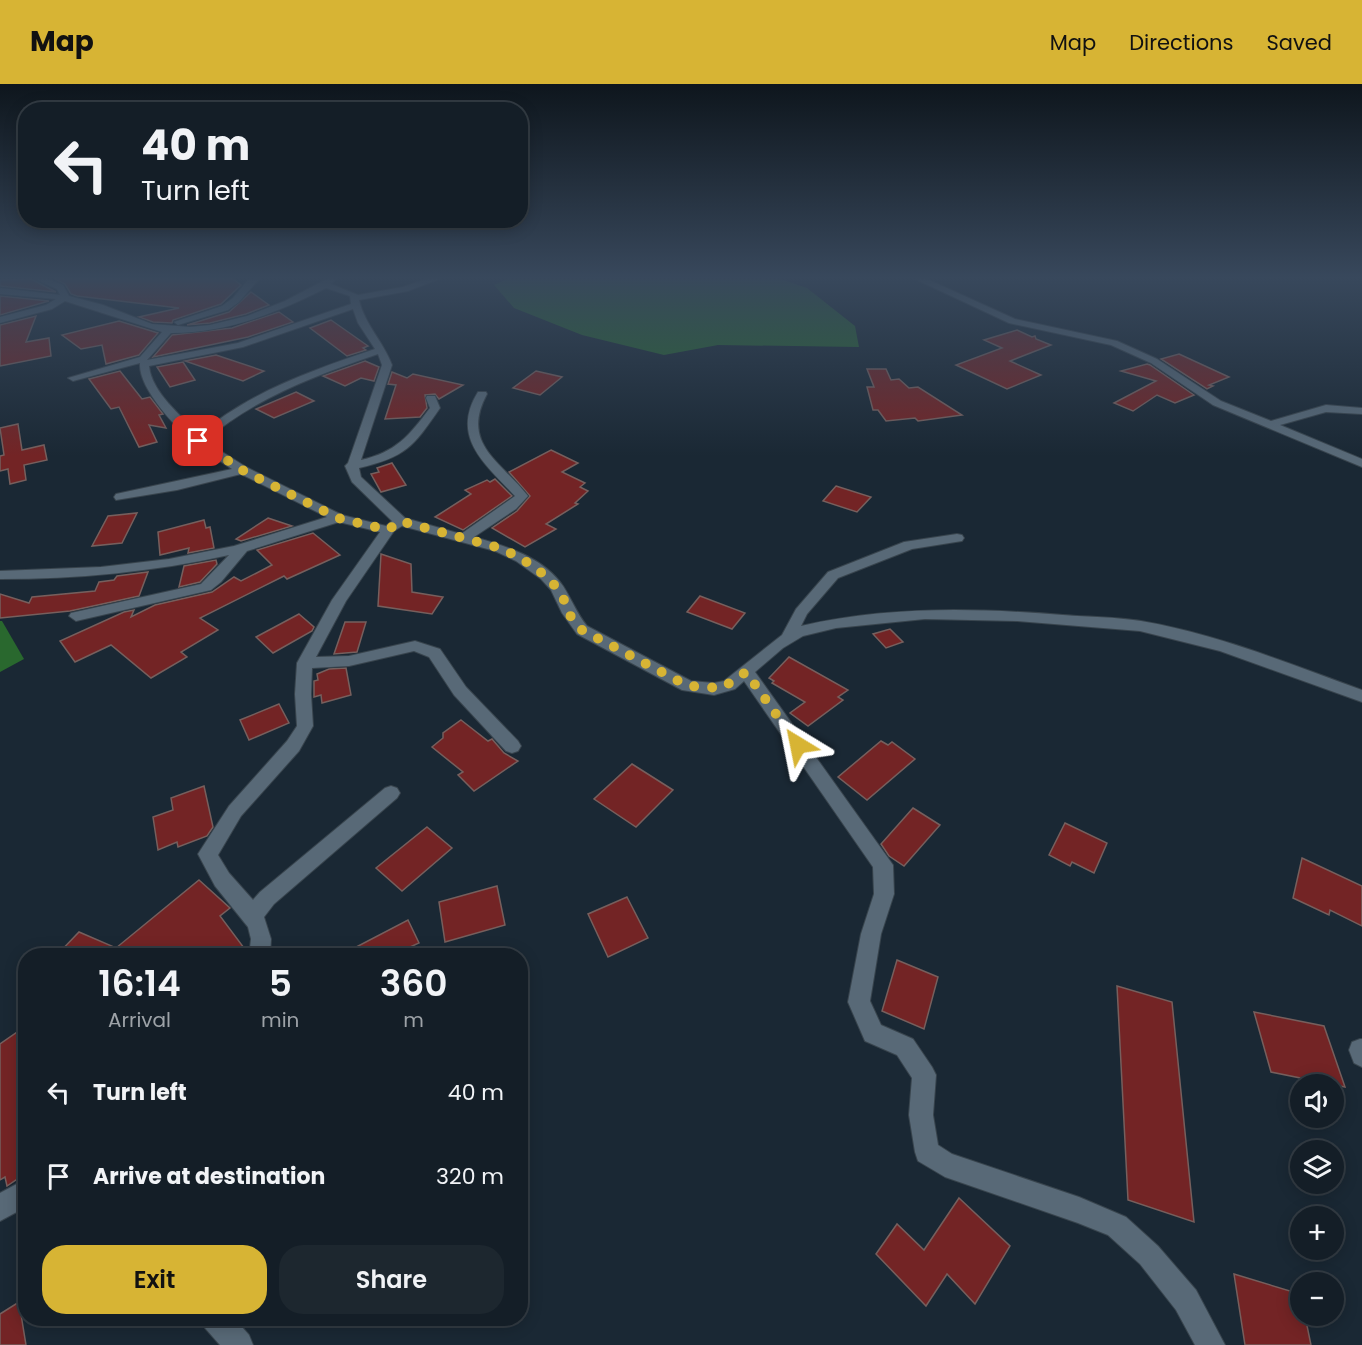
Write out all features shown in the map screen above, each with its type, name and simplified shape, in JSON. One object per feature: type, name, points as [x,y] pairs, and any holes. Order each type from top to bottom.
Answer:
[{"type":"street","points":[[73,378],[143,359],[162,338]]},
{"type":"street","points":[[259,338],[240,345],[144,364],[145,375],[153,391],[198,441],[242,470],[338,518],[462,539],[500,548],[521,558],[546,576],[556,587],[563,597],[568,613],[582,630],[688,686],[714,689],[729,685],[798,632],[836,623],[926,614],[1090,621],[1140,626],[1215,644],[1362,696]]},
{"type":"street","points":[[371,338],[387,365],[351,466],[356,479],[394,526]]},
{"type":"street","points":[[1090,338],[1114,343],[1168,370],[1217,403],[1362,463]]},
{"type":"street","points":[[198,441],[205,433],[273,393],[380,350]]},
{"type":"street","points":[[462,539],[512,506],[522,496],[481,453],[472,431],[471,418],[476,402],[482,394]]},
{"type":"street","points":[[351,466],[386,458],[413,439],[435,408],[431,398]]},
{"type":"street","points":[[1271,425],[1323,407],[1339,406],[1362,411]]},
{"type":"street","points":[[120,497],[242,470]]},
{"type":"street","points":[[0,575],[136,567],[268,541],[338,518]]},
{"type":"street","points":[[260,948],[260,928],[254,914],[215,871],[208,854],[212,844],[235,811],[294,746],[305,726],[303,694],[305,663],[339,600],[394,526]]},
{"type":"street","points":[[787,639],[801,612],[833,574],[909,545],[957,538]]},
{"type":"street","points":[[76,616],[206,587],[216,579],[243,547]]},
{"type":"street","points":[[305,663],[349,661],[415,646],[435,653],[447,676],[463,697],[512,746]]},
{"type":"street","points":[[746,672],[883,865],[884,894],[871,934],[859,1002],[873,1033],[905,1047],[924,1075],[921,1115],[927,1152],[945,1164],[1079,1210],[1116,1226],[1149,1255],[1186,1300],[1211,1345]]},
{"type":"street","points":[[254,914],[267,898],[391,793]]},
{"type":"street","points":[[0,1208],[18,1197]]},
{"type":"street","points":[[221,1326],[239,1345]]},
{"type":"green space","points":[[594,338],[857,338],[859,347],[718,345],[664,355]]},
{"type":"green space","points":[[0,621],[24,659],[0,672]]},
{"type":"building","points":[[0,338],[28,338],[26,342],[49,338],[51,356],[0,366]]},
{"type":"building","points":[[66,338],[154,338],[139,355],[106,364],[102,345],[81,349]]},
{"type":"building","points":[[170,338],[244,338],[153,357]]},
{"type":"building","points":[[323,338],[356,338],[368,346],[363,348],[366,350],[347,356]]},
{"type":"building","points":[[991,338],[1036,338],[1051,345],[1010,361],[1041,375],[1007,389],[956,365],[1002,348],[984,340]]},
{"type":"building","points":[[1179,354],[1229,377],[1209,385],[1213,386],[1207,389],[1161,359]]},
{"type":"building","points":[[216,355],[264,371],[243,381],[185,361]]},
{"type":"building","points":[[365,361],[379,367],[374,381],[361,378],[345,386],[323,376]]},
{"type":"building","points":[[183,362],[195,380],[170,387],[157,367]]},
{"type":"building","points":[[1147,364],[1194,395],[1175,403],[1157,395],[1133,411],[1114,403],[1156,381],[1121,371]]},
{"type":"building","points":[[867,369],[886,369],[891,380],[899,379],[909,388],[918,387],[962,415],[918,421],[915,418],[886,421],[878,410],[873,410],[867,387],[874,387]]},
{"type":"building","points":[[120,371],[142,399],[150,397],[163,414],[159,415],[166,428],[149,425],[157,442],[139,447],[119,407],[111,409],[89,379]]},
{"type":"building","points":[[536,371],[562,377],[540,395],[513,388]]},
{"type":"building","points":[[392,372],[407,378],[413,374],[463,385],[439,399],[435,394],[425,395],[427,408],[420,417],[385,419],[396,385],[388,384]]},
{"type":"building","points":[[296,392],[314,401],[274,418],[256,409]]},
{"type":"building","points":[[18,424],[22,450],[44,445],[47,460],[24,465],[26,480],[10,484],[8,469],[0,471],[0,456],[4,455],[0,428]]},
{"type":"building","points":[[551,450],[578,463],[562,472],[585,483],[580,487],[588,491],[575,503],[578,504],[546,524],[556,529],[525,547],[492,528],[517,511],[530,496],[509,472]]},
{"type":"building","points":[[392,463],[406,485],[381,492],[371,474],[379,472],[377,468]]},
{"type":"building","points":[[495,479],[512,496],[463,530],[435,517],[471,494],[465,490],[487,480],[490,482]]},
{"type":"building","points":[[836,486],[871,497],[857,512],[823,501]]},
{"type":"building","points":[[137,513],[122,543],[92,546],[108,516]]},
{"type":"building","points":[[268,518],[292,526],[241,541],[236,539]]},
{"type":"building","points":[[204,520],[206,528],[210,527],[214,548],[188,553],[189,548],[160,555],[158,532]]},
{"type":"building","points":[[313,533],[340,555],[287,579],[284,576],[200,618],[218,630],[181,652],[187,657],[151,678],[111,645],[75,662],[60,641],[124,612],[134,610],[131,617],[155,605],[212,592],[234,577],[241,581],[272,565],[257,550]]},
{"type":"building","points":[[381,554],[411,564],[412,592],[443,597],[432,614],[378,606]]},
{"type":"building","points":[[216,560],[217,564],[200,582],[179,587],[184,566]]},
{"type":"building","points":[[148,572],[139,596],[70,611],[0,618],[0,594],[29,603],[32,597],[95,591],[99,582],[114,580],[117,576]]},
{"type":"building","points":[[700,596],[745,613],[732,629],[687,612]]},
{"type":"building","points":[[299,614],[314,627],[312,631],[273,653],[256,637]]},
{"type":"building","points":[[345,622],[366,622],[357,652],[334,654]]},
{"type":"building","points":[[890,629],[903,642],[886,648],[873,634]]},
{"type":"building","points":[[789,657],[848,690],[838,697],[843,700],[808,726],[790,713],[805,702],[772,683],[774,681],[769,678]]},
{"type":"building","points":[[346,668],[351,695],[322,703],[321,695],[314,697],[314,681],[318,680],[317,674],[329,669]]},
{"type":"building","points":[[279,704],[289,723],[249,740],[240,720]]},
{"type":"building","points":[[461,720],[488,741],[492,739],[504,753],[518,761],[474,791],[458,775],[463,772],[432,747],[443,738],[443,733]]},
{"type":"building","points":[[881,741],[888,745],[892,742],[915,759],[867,800],[838,777]]},
{"type":"building","points":[[632,764],[673,790],[636,827],[594,799]]},
{"type":"building","points":[[204,786],[213,827],[207,836],[178,847],[177,842],[158,850],[153,817],[173,810],[171,798]]},
{"type":"building","points":[[913,808],[940,825],[904,866],[889,856],[881,844]]},
{"type":"building","points":[[1065,823],[1107,843],[1094,873],[1072,862],[1070,866],[1049,855]]},
{"type":"building","points":[[427,827],[452,848],[402,891],[376,868]]},
{"type":"building","points":[[1302,858],[1362,886],[1362,926],[1330,910],[1329,915],[1293,898]]},
{"type":"building","points":[[199,880],[230,908],[220,916],[244,948],[116,948]]},
{"type":"building","points":[[497,886],[505,925],[445,942],[439,902]]},
{"type":"building","points":[[627,897],[648,938],[608,957],[588,914]]},
{"type":"building","points":[[408,920],[419,943],[408,948],[354,948]]},
{"type":"building","points":[[79,932],[116,948],[64,948]]},
{"type":"building","points":[[897,960],[938,977],[924,1029],[882,1011]]},
{"type":"building","points":[[1117,986],[1172,1002],[1194,1222],[1128,1200]]},
{"type":"building","points":[[1254,1012],[1324,1026],[1341,1074],[1290,1074],[1290,1076],[1271,1072]]},
{"type":"building","points":[[18,1032],[18,1178],[7,1186],[5,1177],[0,1180],[0,1044]]},
{"type":"building","points":[[959,1198],[1010,1246],[975,1304],[947,1274],[926,1306],[876,1254],[897,1224],[924,1250]]},
{"type":"building","points":[[1234,1274],[1290,1291],[1290,1326],[1307,1326],[1311,1345],[1245,1345]]},
{"type":"building","points":[[18,1303],[18,1326],[23,1326],[26,1345],[0,1345],[0,1314]]},
{"type":"route","points":[[198,441],[242,470],[338,518],[388,530],[400,521],[500,548],[521,558],[546,576],[556,587],[563,597],[568,613],[582,630],[688,686],[722,688],[746,672],[798,745]]}]
